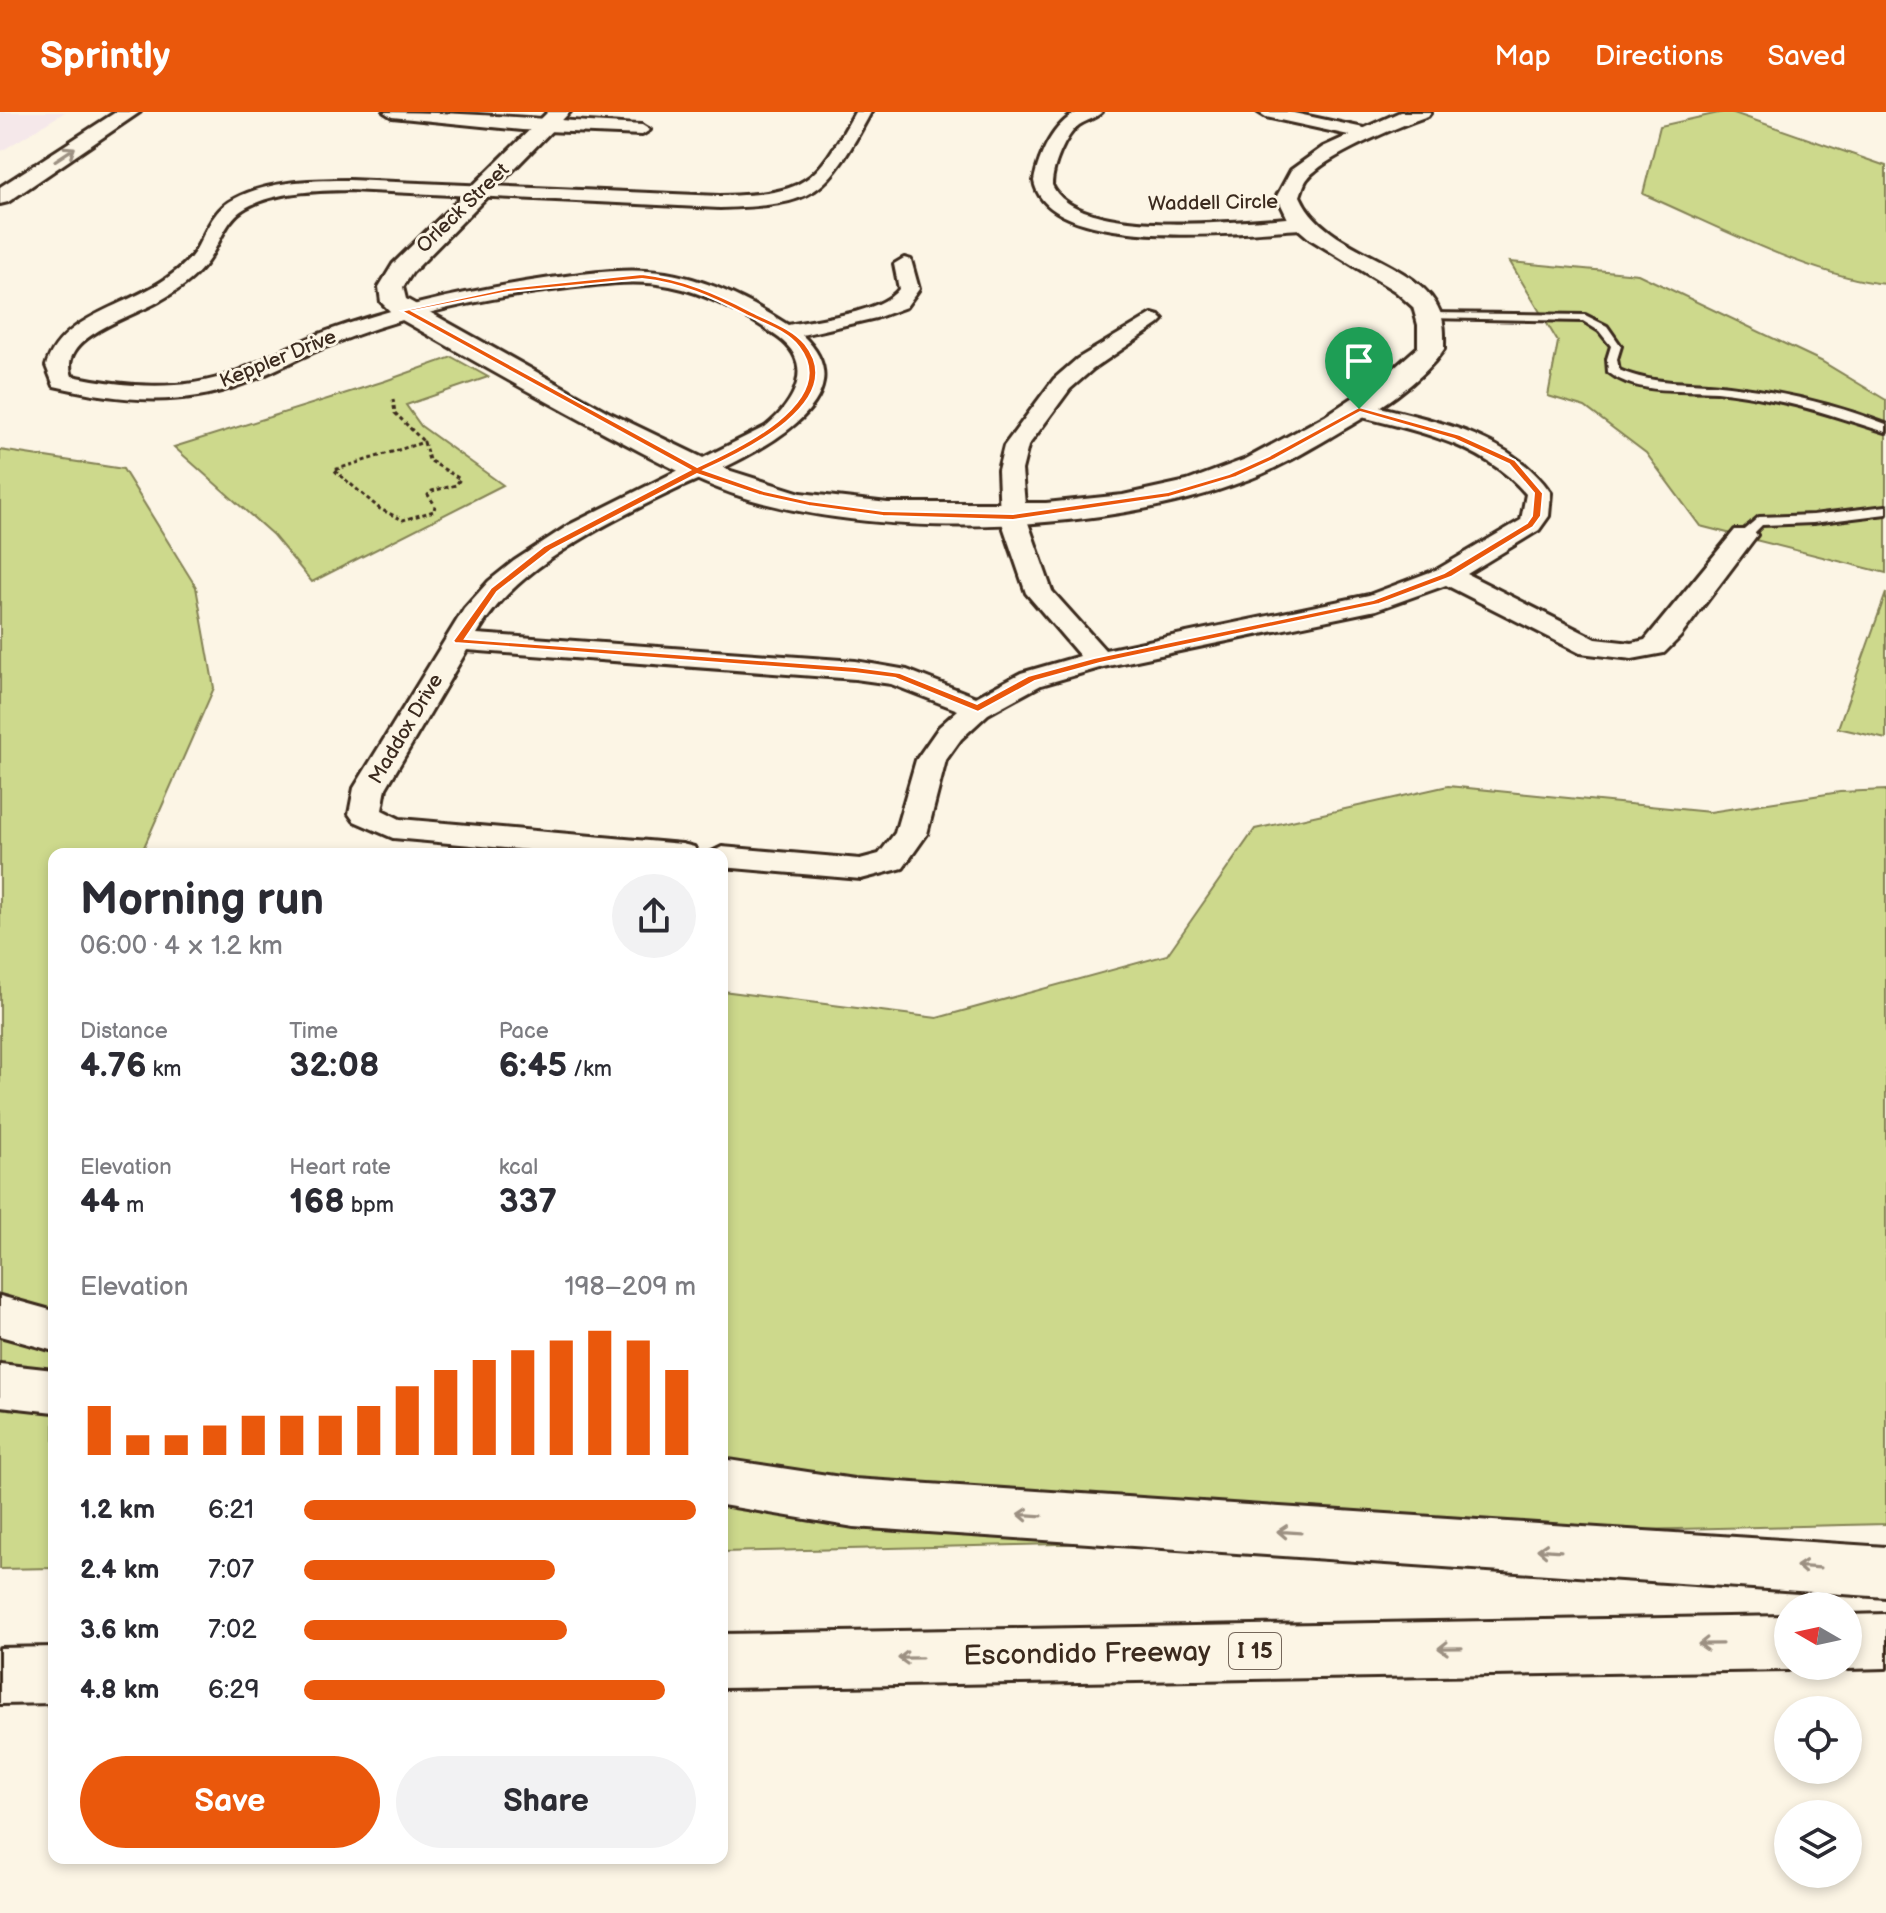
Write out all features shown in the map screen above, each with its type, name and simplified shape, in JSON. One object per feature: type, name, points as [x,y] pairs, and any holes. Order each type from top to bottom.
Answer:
[{"type":"main road","points":[[0,197],[130,112]]},
{"type":"main road","points":[[404,311],[697,470],[762,493],[809,504],[883,514],[1013,517],[1169,495],[1232,475],[1272,458],[1359,409],[1409,374],[1431,349],[1430,316],[1421,301],[1401,284],[1301,223],[1289,197],[1290,184],[1310,162],[1401,117],[1421,112]]},
{"type":"main road","name":"Orleck Street","points":[[404,311],[394,302],[391,287],[402,269],[553,119]]},
{"type":"main road","points":[[0,1316],[48,1329]]},
{"type":"main road","points":[[0,1385],[48,1390]]},
{"type":"main road","points":[[728,1483],[854,1503],[1886,1572]]},
{"type":"main road","points":[[1862,1642],[1886,1641]]},
{"type":"main road","name":"Escondido Freeway","points":[[728,1661],[1774,1643]]},
{"type":"main road","points":[[0,1676],[48,1675]]},
{"type":"street","points":[[392,112],[553,119],[642,130]]},
{"type":"street","name":"Keppler Drive","points":[[786,332],[704,290],[672,280],[642,277],[508,290],[404,311],[328,338],[240,378],[196,389],[151,393],[107,391],[62,381],[56,366],[60,351],[73,337],[168,287],[197,262],[211,240],[219,219],[249,199],[283,190],[323,185],[736,202],[802,189],[823,177],[863,112]]},
{"type":"street","name":"Waddell Circle","points":[[1094,112],[1067,124],[1056,142],[1043,182],[1048,196],[1068,209],[1133,227],[1192,230],[1301,223]]},
{"type":"street","points":[[1266,112],[1367,134]]},
{"type":"street","points":[[786,332],[869,314],[899,303],[909,289],[904,264]]},
{"type":"street","points":[[1098,660],[1039,593],[1013,517],[1010,470],[1016,446],[1062,384],[1085,364],[1152,320]]},
{"type":"street","name":"Maddox Drive","points":[[615,848],[393,828],[365,814],[370,788],[458,641],[494,590],[547,548],[755,443],[794,413],[810,381],[810,360],[801,344],[786,332]]},
{"type":"street","points":[[728,858],[861,869],[891,861],[911,834],[931,760],[950,733],[978,708],[1031,679],[1098,660],[1376,602],[1447,575],[1530,525],[1536,516],[1539,493],[1512,462],[1457,437],[1359,409]]},
{"type":"street","points":[[1447,575],[1590,647],[1632,651],[1654,647],[1670,631],[1744,535]]},
{"type":"street","points":[[458,641],[855,670],[897,676],[978,708]]},
{"type":"lane","points":[[1430,316],[1585,318],[1602,325],[1611,336],[1616,346],[1612,359],[1614,372],[1630,381],[1652,386],[1725,389],[1769,395],[1817,404],[1886,428]]},
{"type":"lane","points":[[1744,535],[1759,521],[1813,519],[1886,510]]},
{"type":"path","points":[[393,399],[395,413],[424,442],[430,451],[429,460],[460,479],[456,485],[432,491],[428,495],[435,505],[434,511],[403,520],[391,515],[334,470],[424,442]]},
{"type":"shaded area","points":[[0,112],[65,112],[0,152]]},
{"type":"green space","points":[[1731,112],[1886,166],[1886,284],[1857,279],[1795,260],[1643,194],[1660,126]]},
{"type":"green space","points":[[1510,262],[1638,274],[1821,361],[1886,400],[1886,573],[1700,526],[1646,453],[1585,407],[1548,396],[1558,342]]},
{"type":"green space","points":[[452,357],[488,377],[406,405],[421,426],[503,485],[312,582],[273,535],[174,447],[385,381]]},
{"type":"green space","points":[[0,450],[123,469],[196,587],[214,688],[144,848],[48,848],[48,1568],[0,1569]]},
{"type":"green space","points":[[1886,593],[1886,739],[1838,728]]},
{"type":"green space","points":[[1448,786],[1710,812],[1840,792],[1886,790],[1886,1524],[728,1552],[728,992],[937,1018],[1167,955],[1255,829]]},
{"type":"route","points":[[1359,409],[1272,458],[1232,475],[1169,495],[1013,517],[883,514],[809,504],[762,493],[697,470],[404,311],[508,290],[596,279],[642,277],[672,280],[704,290],[762,318],[801,344],[810,360],[810,381],[794,413],[755,443],[721,459],[697,470],[671,482],[547,548],[494,590],[458,641],[855,670],[897,676],[978,708],[1031,679],[1098,660],[1376,602],[1447,575],[1530,525],[1536,516],[1539,493],[1512,462],[1457,437],[1359,409]]}]
